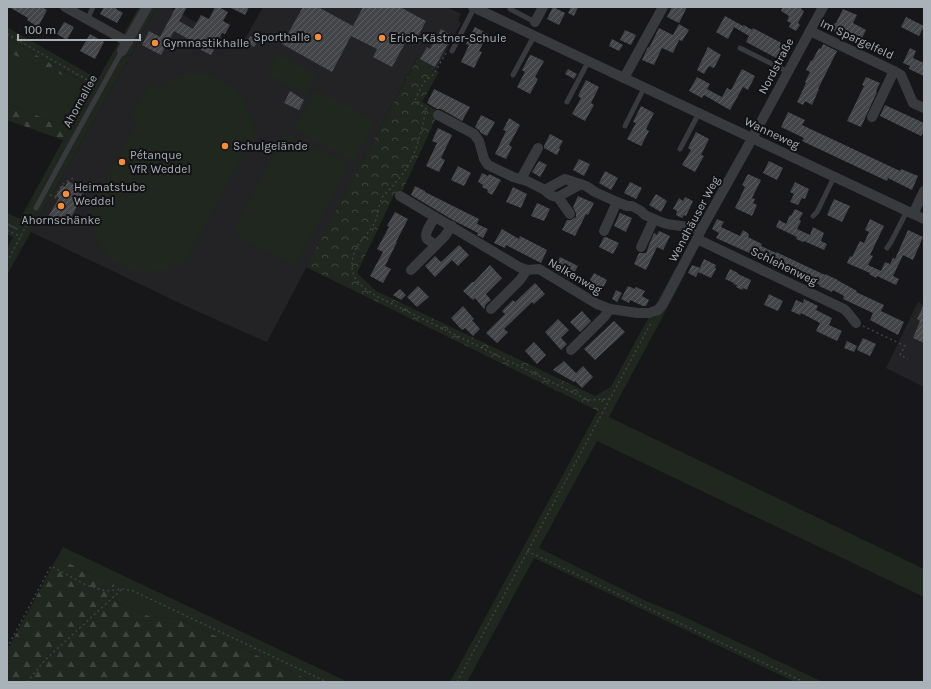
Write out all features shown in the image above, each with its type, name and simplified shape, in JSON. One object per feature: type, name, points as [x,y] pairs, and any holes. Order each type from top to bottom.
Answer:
[{"type":"street","points":[[65,7],[128,42]]},
{"type":"street","name":"Ahornallee","points":[[122,51],[147,7]]},
{"type":"street","name":"Wanneweg","points":[[474,7],[924,219]]},
{"type":"street","points":[[535,22],[543,7]]},
{"type":"street","points":[[624,78],[663,7]]},
{"type":"street","name":"Nordstraße","points":[[752,138],[823,7]]},
{"type":"street","name":"Im Spargelfeld","points":[[810,31],[901,75],[913,103],[924,108]]},
{"type":"street","name":"Im Spargelfeld","points":[[872,117],[894,71]]},
{"type":"street","points":[[438,115],[474,134],[479,141],[484,159],[488,165],[513,177],[527,181],[545,190],[548,194],[554,197],[558,197],[581,184]]},
{"type":"street","name":"Wendhäuser Weg","points":[[658,310],[663,304],[699,234],[752,138]]},
{"type":"street","points":[[521,179],[538,148]]},
{"type":"street","name":"Schlehenweg","points":[[545,190],[565,179],[581,184],[617,202],[627,206],[632,206],[645,215],[667,224],[695,228],[699,234],[844,310],[856,323]]},
{"type":"street","points":[[910,212],[924,191]]},
{"type":"street","name":"Nelkenweg","points":[[400,196],[519,267],[527,270],[539,269],[597,304],[610,309],[638,313],[649,313],[658,310]]},
{"type":"street","points":[[558,197],[570,214]]},
{"type":"street","points":[[604,231],[617,202]]},
{"type":"street","points":[[435,217],[426,232],[426,235],[428,240],[436,245]]},
{"type":"street","points":[[641,247],[654,219]]},
{"type":"street","points":[[410,270],[444,237],[452,226]]},
{"type":"street","points":[[491,309],[520,280],[527,270]]},
{"type":"street","name":"Nelkenweg","points":[[571,350],[610,309]]},
{"type":"lane","points":[[86,20],[93,7]]},
{"type":"lane","name":"Wanneweg","points":[[452,51],[474,7]]},
{"type":"lane","points":[[510,9],[535,22]]},
{"type":"lane","points":[[513,76],[534,36]]},
{"type":"lane","points":[[740,48],[788,72]]},
{"type":"lane","name":"Ahornallee","points":[[36,208],[122,51]]},
{"type":"lane","points":[[567,102],[588,62]]},
{"type":"lane","points":[[625,126],[644,88]]},
{"type":"lane","points":[[680,149],[699,113]]},
{"type":"lane","points":[[813,216],[817,212],[834,177]]},
{"type":"lane","points":[[887,248],[910,212]]},
{"type":"path","points":[[7,34],[102,88]]},
{"type":"path","points":[[446,53],[434,74],[421,86],[415,100],[426,109],[419,138],[409,163],[392,187],[384,195],[375,223],[355,250],[352,266],[355,278],[364,288],[378,297],[584,398],[590,400],[610,399]]},
{"type":"path","points":[[55,197],[62,185],[68,180],[76,177]]},
{"type":"path","points":[[45,192],[58,199]]},
{"type":"path","points":[[7,262],[36,208]]},
{"type":"path","points":[[7,230],[21,237]]},
{"type":"path","points":[[457,682],[658,310]]},
{"type":"path","points":[[856,323],[904,346],[900,355],[908,359]]},
{"type":"path","points":[[527,551],[804,682]]},
{"type":"path","points":[[7,648],[51,566],[86,585],[106,591],[122,589],[133,591],[327,682]]},
{"type":"path","points":[[27,682],[45,660],[122,589]]},
{"type":"shaded area","name":"Schulgelände","points":[[157,7],[169,7],[240,47],[263,7],[447,7],[461,14],[458,21],[461,23],[436,70],[416,60],[267,342],[192,309],[31,232]]},
{"type":"shaded area","points":[[918,302],[924,305],[924,387],[886,368]]},
{"type":"green space","points":[[139,7],[157,7],[7,275],[7,248],[13,237],[7,234],[7,213],[20,219],[69,129],[7,103],[7,52],[90,86],[7,38],[7,27],[98,79]]},
{"type":"green space","points":[[7,38],[93,88],[7,52]]},
{"type":"green space","points":[[277,54],[317,75],[306,95],[267,74]]},
{"type":"green space","points":[[417,59],[439,72],[422,102],[439,112],[399,198],[394,195],[357,273],[376,291],[595,396],[611,387],[598,411],[306,267]]},
{"type":"green space","points":[[188,74],[201,75],[223,80],[232,86],[245,102],[252,126],[257,129],[182,267],[175,264],[162,270],[152,272],[144,272],[128,268],[109,256],[97,239],[93,218],[93,208],[96,197],[137,123],[130,119],[150,83],[159,89],[173,80]]},
{"type":"green space","points":[[315,90],[375,122],[354,161],[294,129]]},
{"type":"green space","points":[[7,103],[69,129],[63,140],[7,120]]},
{"type":"green space","points":[[286,132],[349,165],[295,266],[232,233]]},
{"type":"green space","points":[[676,267],[686,273],[609,417],[924,569],[924,597],[597,441],[539,548],[644,600],[678,614],[823,682],[795,682],[534,558],[467,682],[450,682]]},
{"type":"green space","points":[[63,547],[348,682],[313,682],[182,620],[151,617],[129,608],[108,597],[113,591],[106,580],[57,558]]},
{"type":"green space","points":[[57,558],[114,584],[113,591],[108,597],[129,608],[151,617],[182,620],[313,682],[7,682],[7,651]]},
{"type":"building","points":[[9,7],[42,7],[47,10],[38,27],[27,20],[28,18]]},
{"type":"building","points":[[104,7],[117,7],[116,9],[123,13],[117,23],[100,14]]},
{"type":"building","points":[[176,7],[187,7],[179,21],[193,29],[201,15],[209,19],[215,7],[219,7],[228,12],[223,21],[230,25],[225,34],[222,33],[211,55],[201,50],[202,47],[174,31],[161,55],[142,45],[149,31],[160,37]]},
{"type":"building","points":[[229,7],[249,7],[245,15]]},
{"type":"building","points":[[303,7],[318,7],[353,26],[363,7],[400,7],[426,21],[416,40],[409,36],[392,67],[373,57],[377,49],[351,36],[332,72],[282,44]]},
{"type":"building","points":[[553,7],[565,13],[559,25],[547,19]]},
{"type":"building","points":[[571,7],[578,7],[574,16],[568,13]]},
{"type":"building","points":[[672,7],[687,7],[679,23],[667,17]]},
{"type":"building","points":[[783,7],[802,7],[801,9],[804,11],[798,23],[800,25],[796,31],[789,27],[791,23],[787,21],[789,16],[781,11]]},
{"type":"building","points":[[843,9],[857,15],[853,23],[866,30],[859,44],[853,41],[854,39],[841,32],[840,34],[831,30]]},
{"type":"building","points":[[725,16],[752,30],[753,28],[787,46],[780,60],[746,42],[749,36],[734,27],[728,39],[716,32]]},
{"type":"building","points":[[906,17],[924,26],[919,36],[901,27]]},
{"type":"building","points":[[64,22],[74,27],[67,40],[57,34]]},
{"type":"building","points":[[679,24],[689,30],[682,41],[679,40],[673,53],[662,48],[654,65],[642,60],[659,28],[673,35]]},
{"type":"building","points":[[475,27],[488,34],[479,51],[482,52],[474,68],[461,62],[469,45],[466,44]]},
{"type":"building","points":[[441,29],[452,36],[435,67],[420,59],[427,47],[430,49]]},
{"type":"building","points":[[625,30],[636,35],[631,45],[620,40]]},
{"type":"building","points":[[90,34],[104,42],[95,59],[80,51]]},
{"type":"building","points":[[250,36],[258,40],[254,47],[247,43]]},
{"type":"building","points":[[612,39],[623,45],[619,51],[609,46]]},
{"type":"building","points":[[823,44],[837,51],[818,89],[812,105],[805,101],[803,105],[797,102],[810,72],[806,70],[811,60],[812,61]]},
{"type":"building","points":[[708,47],[721,55],[714,68],[709,66],[704,74],[697,70]]},
{"type":"building","points":[[910,48],[916,51],[913,58],[924,63],[924,76],[909,69],[910,66],[903,63]]},
{"type":"building","points":[[530,55],[544,61],[535,77],[538,79],[530,94],[517,87],[525,72],[522,70]]},
{"type":"building","points":[[568,69],[577,74],[574,79],[565,74]]},
{"type":"building","points":[[742,69],[755,76],[748,90],[743,87],[730,110],[704,95],[702,98],[689,91],[697,77],[710,84],[707,89],[722,97],[727,88],[731,90]]},
{"type":"building","points":[[866,77],[880,83],[861,127],[847,121],[864,86],[862,85]]},
{"type":"building","points":[[586,80],[599,87],[591,103],[594,105],[585,121],[572,114],[581,98],[578,96]]},
{"type":"building","points":[[434,89],[470,107],[462,121],[427,103]]},
{"type":"building","points":[[290,91],[304,100],[299,110],[284,103]]},
{"type":"building","points":[[885,105],[924,123],[924,131],[921,136],[880,116]]},
{"type":"building","points":[[641,106],[654,113],[646,129],[649,131],[641,146],[627,139],[636,123],[633,122]]},
{"type":"building","points":[[788,112],[805,120],[802,125],[900,171],[901,169],[918,176],[912,190],[888,178],[887,181],[802,141],[804,138],[781,127]]},
{"type":"building","points":[[481,115],[495,122],[487,136],[475,127]]},
{"type":"building","points":[[509,118],[520,125],[509,145],[512,147],[506,159],[495,154],[506,131],[503,130]]},
{"type":"building","points":[[438,128],[452,135],[441,158],[445,160],[439,172],[426,166],[437,143],[432,141]]},
{"type":"building","points":[[696,132],[709,139],[701,155],[704,156],[695,172],[682,165],[691,150],[688,148]]},
{"type":"building","points":[[550,134],[563,141],[557,155],[544,148]]},
{"type":"building","points":[[579,159],[590,164],[584,176],[573,170]]},
{"type":"building","points":[[539,161],[547,165],[540,177],[532,172]]},
{"type":"building","points":[[769,161],[783,168],[777,180],[763,173]]},
{"type":"building","points":[[458,166],[471,173],[464,186],[451,180]]},
{"type":"building","points":[[605,171],[618,178],[611,190],[599,183]]},
{"type":"building","points":[[482,173],[488,176],[489,174],[501,180],[492,195],[487,192],[488,190],[482,187],[483,185],[478,182]]},
{"type":"building","points":[[748,174],[761,180],[752,198],[755,199],[753,203],[757,205],[752,216],[735,208],[745,187],[742,185]]},
{"type":"building","points":[[68,181],[73,184],[74,182],[85,188],[69,221],[58,216],[54,223],[47,219],[59,198],[56,196],[62,185],[65,187]]},
{"type":"building","points":[[630,182],[642,188],[636,199],[624,193]]},
{"type":"building","points":[[795,182],[809,189],[805,199],[802,198],[798,205],[790,202],[794,194],[790,192]]},
{"type":"building","points":[[415,186],[479,219],[477,224],[488,229],[483,238],[477,235],[478,233],[411,195]]},
{"type":"building","points":[[513,187],[527,194],[521,208],[506,202]]},
{"type":"building","points":[[656,194],[667,201],[661,212],[649,205]]},
{"type":"building","points":[[578,196],[594,203],[588,215],[586,214],[575,236],[562,230],[567,220],[571,220],[576,217],[573,207]]},
{"type":"building","points":[[685,197],[693,201],[686,216],[684,215],[682,218],[676,215],[677,211],[673,209],[679,198],[683,201]]},
{"type":"building","points":[[834,199],[850,206],[842,222],[827,215]]},
{"type":"building","points":[[537,203],[550,209],[544,221],[531,216]]},
{"type":"building","points":[[795,209],[803,213],[799,220],[801,221],[797,229],[810,235],[813,227],[824,233],[821,241],[827,244],[824,250],[796,239],[797,237],[776,227],[779,220],[786,224],[790,215],[791,216]]},
{"type":"building","points":[[395,212],[408,219],[385,266],[391,269],[383,283],[370,276],[383,252],[377,249]]},
{"type":"building","points":[[620,213],[632,218],[626,232],[614,226]]},
{"type":"building","points":[[717,219],[724,222],[721,227],[740,236],[743,230],[749,234],[748,237],[762,244],[761,246],[838,280],[857,291],[856,292],[884,305],[881,311],[904,322],[898,335],[870,320],[873,313],[843,299],[844,296],[833,290],[832,292],[807,279],[806,281],[716,238],[719,233],[712,229]]},
{"type":"building","points":[[870,219],[884,226],[870,255],[873,256],[868,265],[881,271],[885,262],[890,264],[893,258],[895,259],[908,230],[923,237],[913,260],[903,255],[893,276],[899,279],[896,285],[877,276],[876,278],[869,274],[870,273],[847,263],[850,256],[852,257],[860,241],[864,243],[869,232],[865,230]]},
{"type":"building","points":[[502,229],[519,239],[520,236],[547,250],[541,263],[506,245],[505,248],[494,243]]},
{"type":"building","points":[[659,231],[670,236],[663,250],[657,247],[646,270],[634,264],[639,253],[646,253],[654,233],[657,235]]},
{"type":"building","points":[[604,237],[619,243],[613,254],[599,247]]},
{"type":"building","points":[[459,245],[469,255],[458,266],[452,260],[435,277],[425,266],[435,256],[441,262]]},
{"type":"building","points":[[560,257],[578,266],[570,280],[553,270]]},
{"type":"building","points":[[704,259],[716,265],[716,269],[711,278],[698,272]]},
{"type":"building","points":[[490,265],[502,278],[486,294],[491,300],[486,304],[484,309],[475,298],[473,300],[463,291]]},
{"type":"building","points":[[692,265],[700,268],[696,277],[688,273]]},
{"type":"building","points":[[730,269],[751,280],[747,290],[743,288],[742,290],[736,287],[737,285],[725,279]]},
{"type":"building","points":[[594,273],[607,280],[600,294],[586,287]]},
{"type":"building","points":[[535,283],[545,294],[534,304],[532,302],[504,329],[508,332],[497,343],[486,333],[505,314],[502,311],[513,300],[515,302]]},
{"type":"building","points":[[418,286],[429,297],[417,307],[407,297]]},
{"type":"building","points":[[628,286],[635,289],[636,287],[645,291],[642,296],[649,300],[646,306],[630,300],[629,303],[621,299]]},
{"type":"building","points":[[400,289],[406,295],[401,300],[393,295]]},
{"type":"building","points":[[616,290],[622,293],[617,302],[612,299]]},
{"type":"building","points":[[769,294],[783,301],[778,311],[764,305]]},
{"type":"building","points":[[804,299],[818,306],[816,310],[832,318],[829,325],[842,331],[837,341],[816,331],[820,323],[801,313],[800,315],[791,311],[796,300],[803,303]]},
{"type":"building","points":[[924,304],[924,343],[913,338],[920,321],[917,319]]},
{"type":"building","points":[[463,306],[480,329],[473,336],[465,328],[462,330],[451,318]]},
{"type":"building","points":[[582,311],[591,321],[580,332],[570,322]]},
{"type":"building","points":[[558,319],[569,330],[561,338],[567,344],[561,350],[545,332]]},
{"type":"building","points":[[614,321],[625,332],[595,360],[584,349]]},
{"type":"building","points":[[863,338],[876,344],[870,356],[857,350]]},
{"type":"building","points":[[847,341],[857,346],[854,352],[844,348]]},
{"type":"building","points":[[534,342],[546,355],[537,364],[525,351]]},
{"type":"building","points":[[564,361],[576,373],[583,366],[593,377],[582,388],[575,381],[574,382],[553,370]]},
{"type":"waterway","points":[[7,224],[17,229]]},
{"type":"place","name":"Sporthalle","points":[[318,37]]},
{"type":"place","name":"Erich-Kästner-Schule","points":[[382,38]]},
{"type":"place","name":"Gymnastikhalle","points":[[155,43]]},
{"type":"place","name":"Schulgelände","points":[[225,146]]},
{"type":"place","name":"Pétanque VfR Weddel","points":[[122,162]]},
{"type":"place","name":"Heimatstube Weddel","points":[[66,194]]},
{"type":"place","name":"Ahornschänke","points":[[61,206]]}]
